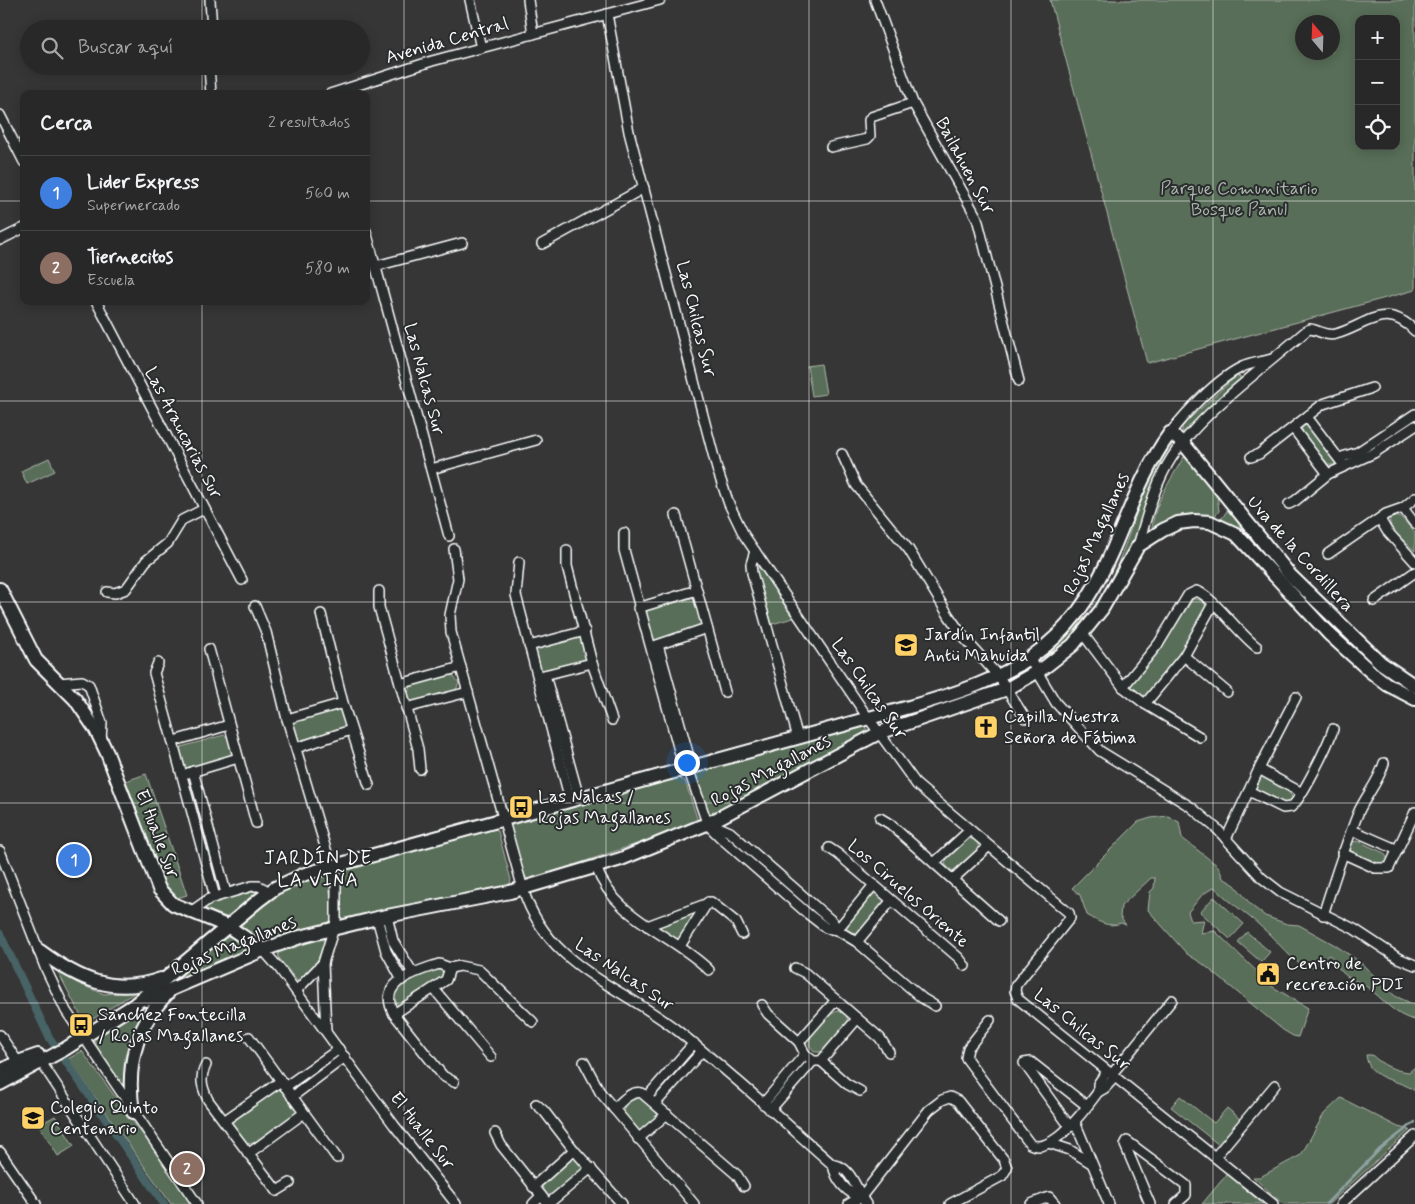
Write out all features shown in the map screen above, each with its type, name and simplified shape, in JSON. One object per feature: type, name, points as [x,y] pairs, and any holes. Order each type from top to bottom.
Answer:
[{"type":"street","points":[[210,0],[211,20]]},
{"type":"street","points":[[470,0],[481,48]]},
{"type":"street","points":[[528,0],[534,34]]},
{"type":"street","name":"Avenida Central","points":[[342,90],[408,68],[660,0]]},
{"type":"street","name":"Bailahuen Sur","points":[[875,0],[913,103],[976,218],[1019,381]]},
{"type":"street","name":"Las Chilcas Sur","points":[[607,14],[627,122],[721,483],[735,517],[755,551],[868,719],[917,785],[969,831],[1065,908],[1070,918],[1016,985],[1017,997],[1273,1204]]},
{"type":"street","points":[[210,75],[211,90]]},
{"type":"street","points":[[831,147],[867,139],[870,136],[869,120],[871,117],[913,103]]},
{"type":"street","points":[[0,115],[20,154]]},
{"type":"street","points":[[542,244],[644,188]]},
{"type":"street","points":[[0,240],[20,230]]},
{"type":"street","points":[[376,266],[462,243]]},
{"type":"street","name":"Las Nalcas Sur","points":[[370,245],[450,536]]},
{"type":"street","name":"Las Araucarias Sur","points":[[98,305],[242,580]]},
{"type":"street","name":"Rojas Magallanes","points":[[0,1071],[47,1059],[71,1038],[81,1036],[134,1005],[263,950],[334,928],[523,889],[596,868],[647,850],[708,823],[879,733],[1007,688],[1036,673],[1062,655],[1083,634],[1117,586],[1138,546],[1156,488],[1173,456],[1198,426],[1306,331],[1315,330],[1328,335],[1336,334],[1363,321],[1383,316],[1403,321],[1415,331]]},
{"type":"street","name":"Rojas Magallanes","points":[[134,1005],[270,892],[294,878],[330,866],[868,719],[952,695],[999,677],[1029,658],[1064,630],[1089,598],[1113,549],[1144,474],[1170,433],[1192,408],[1230,374],[1244,366],[1274,359]]},
{"type":"street","points":[[1251,457],[1259,454],[1330,400],[1372,388]]},
{"type":"street","points":[[1339,458],[1358,452],[1415,414]]},
{"type":"street","points":[[1308,417],[1344,467]]},
{"type":"street","points":[[1289,504],[1296,501],[1328,474],[1374,453],[1415,426]]},
{"type":"street","points":[[1293,428],[1328,474]]},
{"type":"street","name":"Uva de la Cordillera","points":[[1170,433],[1184,443],[1290,576],[1388,669],[1415,686]]},
{"type":"street","points":[[431,469],[536,440]]},
{"type":"street","points":[[842,454],[856,485],[909,550],[965,639],[999,677],[1025,718]]},
{"type":"street","points":[[1210,522],[1219,518],[1224,510],[1224,495]]},
{"type":"street","points":[[1328,554],[1386,514],[1403,508],[1415,498]]},
{"type":"street","points":[[107,592],[115,593],[126,589],[146,561],[168,543],[182,520],[204,508]]},
{"type":"street","points":[[1403,508],[1415,524]]},
{"type":"street","points":[[676,516],[725,692]]},
{"type":"street","points":[[1380,519],[1387,531],[1415,562]]},
{"type":"street","name":"Uva de la Cordillera","points":[[1138,546],[1178,523],[1194,521],[1210,522],[1236,534],[1330,634],[1371,672],[1413,700]]},
{"type":"street","points":[[624,533],[624,550],[638,608],[653,647],[690,760],[688,768],[698,800],[708,823],[721,838],[808,914],[826,928],[837,930],[857,942],[922,998],[935,1006]]},
{"type":"street","name":"Las Nalcas Sur","points":[[454,549],[458,579],[450,615],[450,626],[523,889],[539,924],[554,944],[571,961],[657,1016],[694,1043],[833,1165],[835,1173],[847,1191],[863,1201]]},
{"type":"street","points":[[568,550],[567,566],[592,663],[612,720]]},
{"type":"street","points":[[755,551],[752,560],[752,573],[798,738]]},
{"type":"street","points":[[519,562],[516,595],[529,646],[541,676],[575,799]]},
{"type":"street","points":[[1374,600],[1415,572]]},
{"type":"street","name":"El Hualle Sur","points":[[0,589],[36,660],[83,709],[101,740],[155,883],[168,900],[229,926],[263,950],[339,1048],[394,1125],[456,1204]]},
{"type":"street","points":[[638,608],[697,590]]},
{"type":"street","points":[[379,591],[378,607],[419,754],[420,768]]},
{"type":"street","points":[[1123,687],[1159,643],[1188,594],[1200,592],[1247,640],[1257,647]]},
{"type":"street","points":[[1145,704],[1184,656],[1213,604]]},
{"type":"street","points":[[255,606],[266,632],[287,719],[337,892],[334,928],[323,963],[326,1031]]},
{"type":"street","points":[[321,614],[343,703],[369,785]]},
{"type":"street","points":[[653,647],[707,628]]},
{"type":"street","points":[[529,646],[585,631]]},
{"type":"street","points":[[1083,634],[1123,687],[1145,704],[1200,737]]},
{"type":"street","points":[[209,649],[256,823]]},
{"type":"street","points":[[1184,656],[1227,692]]},
{"type":"street","points":[[1029,658],[1036,673],[1065,714],[1100,751],[1116,763],[1180,799],[1226,839],[1270,885],[1298,903],[1354,929],[1398,958],[1415,965]]},
{"type":"street","points":[[158,663],[154,673],[215,897]]},
{"type":"street","points":[[541,676],[592,663]]},
{"type":"street","points":[[400,684],[461,667]]},
{"type":"street","name":"El Hualle Sur","points":[[59,683],[82,681],[89,685],[101,718],[101,740]]},
{"type":"street","points":[[406,708],[468,692]]},
{"type":"street","points":[[1226,839],[1296,697]]},
{"type":"street","points":[[287,719],[343,703]]},
{"type":"street","points":[[174,741],[229,726]]},
{"type":"street","points":[[1249,791],[1283,808],[1291,807],[1296,803],[1302,792],[1330,740],[1333,729]]},
{"type":"street","points":[[296,748],[351,730]]},
{"type":"street","points":[[182,774],[238,758]]},
{"type":"street","points":[[1323,914],[1342,853],[1360,808],[1381,776],[1384,763]]},
{"type":"street","points":[[1259,769],[1302,792]]},
{"type":"street","points":[[193,772],[226,893]]},
{"type":"street","points":[[1342,853],[1383,869],[1389,868],[1415,812]]},
{"type":"street","points":[[880,818],[890,824],[999,921]]},
{"type":"street","points":[[1352,830],[1398,850]]},
{"type":"street","points":[[934,863],[969,831]]},
{"type":"street","points":[[953,879],[988,846]]},
{"type":"street","name":"Los Ciruelos Oriente","points":[[829,848],[959,958],[965,966]]},
{"type":"street","points":[[0,851],[59,997],[81,1036],[197,1204]]},
{"type":"street","points":[[596,868],[602,880],[623,908],[647,926],[680,946],[709,970]]},
{"type":"street","name":"Rojas Magallanes","points":[[192,911],[215,897],[254,885],[270,892]]},
{"type":"street","points":[[837,930],[873,886]]},
{"type":"street","points":[[857,942],[891,901]]},
{"type":"street","points":[[647,926],[708,902],[716,904],[736,922],[742,934]]},
{"type":"street","points":[[680,946],[708,902]]},
{"type":"street","points":[[382,917],[393,942],[413,973]]},
{"type":"street","points":[[382,917],[383,944],[402,980]]},
{"type":"street","points":[[40,951],[70,972],[99,983],[129,986],[149,983],[168,977]]},
{"type":"street","points":[[296,991],[323,963]]},
{"type":"street","points":[[454,1082],[443,1076],[389,1005],[388,996],[392,988],[402,980],[413,973],[439,964],[450,968],[460,966],[479,970],[533,1022]]},
{"type":"street","points":[[394,1014],[446,980],[450,968]]},
{"type":"street","points":[[795,968],[805,973],[880,1038],[890,1052]]},
{"type":"street","points":[[434,989],[491,1057]]},
{"type":"street","points":[[133,1112],[130,1084],[135,1047],[148,1018],[170,991]]},
{"type":"street","points":[[799,1042],[836,1000]]},
{"type":"street","points":[[990,1020],[968,1048],[966,1058],[1030,1144],[1036,1146],[1049,1143],[1072,1125],[1098,1092],[1098,1084],[1112,1074],[1172,1000]]},
{"type":"street","points":[[762,1005],[768,1014],[799,1042],[805,1054],[860,1091]]},
{"type":"street","points":[[770,1110],[857,1019]]},
{"type":"street","points":[[0,1035],[17,1068]]},
{"type":"street","points":[[249,1037],[337,1158]]},
{"type":"street","points":[[647,1097],[694,1043]]},
{"type":"street","points":[[224,1121],[339,1048]]},
{"type":"street","points":[[655,1104],[702,1051]]},
{"type":"street","points":[[763,1104],[805,1054]]},
{"type":"street","points":[[292,1097],[345,1057]]},
{"type":"street","points":[[47,1059],[134,1204]]},
{"type":"street","points":[[584,1062],[600,1092],[694,1204]]},
{"type":"street","points":[[1087,1106],[1031,1062],[1024,1063],[1072,1125],[1093,1164],[1110,1204]]},
{"type":"street","points":[[206,1065],[201,1074],[201,1085],[208,1100],[277,1192],[290,1183]]},
{"type":"street","name":"Rojas Magallanes","points":[[0,1084],[17,1068]]},
{"type":"street","points":[[1215,1157],[1275,1085]]},
{"type":"street","points":[[614,1109],[633,1093],[638,1092],[647,1097],[737,1174],[744,1186]]},
{"type":"street","points":[[849,1204],[863,1201],[930,1110],[942,1100],[950,1097],[958,1101],[1004,1160],[1007,1168],[1002,1176],[950,1204]]},
{"type":"street","points":[[536,1104],[544,1111],[574,1150],[622,1204]]},
{"type":"street","points":[[248,1154],[304,1113]]},
{"type":"street","points":[[638,1139],[667,1114]]},
{"type":"street","points":[[495,1134],[501,1145],[548,1204],[591,1168]]},
{"type":"street","points":[[1341,1204],[1415,1136]]},
{"type":"street","points":[[1150,1204],[1125,1145],[1127,1141],[1184,1183],[1187,1190],[1186,1195],[1176,1204]]},
{"type":"street","points":[[1049,1143],[1070,1150],[1093,1164]]},
{"type":"street","points":[[533,1187],[574,1150]]},
{"type":"street","points":[[0,1152],[36,1204]]},
{"type":"street","points":[[533,1204],[541,1196]]},
{"type":"street","points":[[1031,1204],[1052,1201]]},
{"type":"green space","name":"Parque Comunitario Bosque Panul","points":[[1050,0],[1415,0],[1415,290],[1147,363]]},
{"type":"green space","points":[[821,364],[826,394],[812,396],[807,366]]},
{"type":"green space","points":[[1240,376],[1240,381],[1199,417],[1187,431],[1182,432],[1182,427],[1187,421],[1235,377]]},
{"type":"green space","points":[[1309,424],[1337,465],[1329,465],[1302,433],[1302,427]]},
{"type":"green space","points":[[1170,444],[1173,448],[1154,481],[1128,557],[1117,580],[1080,632],[1043,661],[1055,646],[1087,615],[1101,595],[1122,553],[1138,508],[1157,464]]},
{"type":"green space","points":[[1188,455],[1217,495],[1219,511],[1214,517],[1152,530],[1153,520],[1163,492],[1183,458]]},
{"type":"green space","points":[[49,458],[55,471],[27,484],[21,471]]},
{"type":"green space","points":[[1229,508],[1408,686],[1403,690],[1366,662],[1220,521]]},
{"type":"green space","points":[[1396,516],[1402,518],[1415,533],[1415,551],[1392,530],[1389,519]]},
{"type":"green space","points":[[759,567],[793,618],[772,624],[756,569]]},
{"type":"green space","points":[[692,598],[696,600],[703,626],[657,641],[652,639],[646,614],[648,610]]},
{"type":"green space","points":[[1193,599],[1198,599],[1206,607],[1201,617],[1169,670],[1160,682],[1142,698],[1130,689],[1131,684],[1156,654]]},
{"type":"green space","points":[[581,636],[585,640],[587,661],[540,672],[535,648]]},
{"type":"green space","points":[[449,675],[454,676],[459,683],[455,692],[416,702],[410,701],[408,692],[411,686]]},
{"type":"green space","points":[[338,709],[342,712],[345,725],[343,728],[298,741],[293,726],[295,721]]},
{"type":"green space","points":[[862,725],[867,729],[866,735],[708,817],[695,772]]},
{"type":"green space","points":[[224,735],[229,738],[234,755],[186,774],[179,750],[181,747]]},
{"type":"green space","points":[[146,774],[187,895],[177,898],[165,884],[126,781]]},
{"type":"green space","points":[[1263,776],[1289,792],[1293,799],[1289,803],[1283,804],[1253,788],[1257,779]]},
{"type":"green space","points":[[678,778],[685,781],[698,821],[696,824],[529,880],[525,876],[510,828],[512,825]]},
{"type":"green space","points":[[1168,816],[1179,822],[1182,838],[1218,866],[1223,878],[1235,885],[1252,906],[1265,916],[1287,924],[1299,925],[1335,945],[1360,962],[1395,996],[1415,1005],[1415,1020],[1401,1015],[1373,991],[1345,975],[1329,955],[1312,967],[1306,968],[1214,887],[1202,895],[1188,912],[1191,921],[1204,920],[1201,933],[1215,931],[1273,987],[1308,1008],[1298,1037],[1283,1030],[1203,964],[1187,954],[1148,910],[1150,892],[1154,888],[1155,878],[1151,878],[1121,906],[1120,917],[1126,925],[1121,923],[1104,924],[1087,915],[1080,895],[1072,888],[1138,822]]},
{"type":"green space","points":[[495,829],[498,831],[511,880],[509,888],[341,920],[338,871]]},
{"type":"green space","points":[[967,838],[976,840],[980,849],[958,871],[950,870],[945,864],[947,858]]},
{"type":"green space","points":[[1358,841],[1384,853],[1388,859],[1387,864],[1378,864],[1349,852],[1352,842]]},
{"type":"green space","points":[[324,875],[328,879],[334,917],[329,923],[263,945],[242,926],[242,922],[270,899],[301,882]]},
{"type":"green space","points":[[256,891],[258,894],[228,918],[203,908],[204,905]]},
{"type":"green space","points":[[880,892],[887,900],[858,935],[845,929],[844,927],[872,893]]},
{"type":"green space","points":[[1214,897],[1244,924],[1230,939],[1200,912]]},
{"type":"green space","points":[[687,915],[693,919],[680,939],[673,938],[660,929],[661,925]]},
{"type":"green space","points":[[1247,932],[1270,952],[1261,962],[1238,942]]},
{"type":"green space","points":[[230,935],[246,947],[246,952],[154,993]]},
{"type":"green space","points":[[323,938],[326,941],[317,961],[302,980],[296,980],[279,958],[278,953]]},
{"type":"green space","points":[[443,967],[448,974],[398,1005],[393,997],[396,989],[423,974]]},
{"type":"green space","points":[[57,970],[77,983],[104,994],[137,991],[85,1024]]},
{"type":"green space","points":[[146,1007],[127,1049],[124,1070],[128,1096],[90,1038]]},
{"type":"green space","points":[[839,1011],[846,1015],[849,1023],[825,1052],[815,1052],[809,1045],[812,1035],[824,1019]]},
{"type":"green space","points":[[82,1051],[193,1204],[171,1204],[68,1059]]},
{"type":"green space","points":[[1366,1055],[1372,1055],[1384,1065],[1394,1069],[1409,1072],[1415,1067],[1415,1091],[1379,1075],[1368,1064]]},
{"type":"green space","points":[[277,1089],[282,1091],[298,1113],[288,1123],[265,1138],[250,1144],[244,1144],[230,1127],[232,1120]]},
{"type":"green space","points":[[635,1096],[641,1097],[659,1116],[641,1132],[624,1114],[624,1104]]},
{"type":"green space","points":[[1180,1096],[1214,1123],[1227,1108],[1240,1119],[1219,1145],[1171,1107]]},
{"type":"green space","points":[[1341,1098],[1398,1127],[1410,1130],[1329,1204],[1283,1204],[1253,1177],[1260,1177],[1301,1155],[1324,1114]]},
{"type":"green space","points":[[55,1116],[74,1146],[58,1156],[39,1125]]},
{"type":"green space","points":[[571,1158],[576,1158],[583,1165],[583,1169],[548,1198],[540,1186]]},
{"type":"green space","points":[[1227,1174],[1263,1204],[1202,1204]]},
{"type":"waterway","points":[[0,934],[49,1037],[164,1204]]},
{"type":"waterway","points":[[1326,1204],[1380,1149],[1415,1122]]},
{"type":"place","name":"Jardín Infantil Antü Mahuida","points":[[906,645]]},
{"type":"place","name":"Capilla Nuestra Señora de Fátima","points":[[986,727]]},
{"type":"place","name":"Las Nalcas / Rojas Magallanes","points":[[521,807]]},
{"type":"place","name":"Lider Express","points":[[74,860]]},
{"type":"place","name":"Centro de recreación PDI","points":[[1268,974]]},
{"type":"place","name":"Sanchez Fontecilla / Rojas Magallanes","points":[[81,1025]]},
{"type":"place","name":"Colegio Quinto Centenario","points":[[33,1118]]},
{"type":"place","name":"Tiernecitos","points":[[187,1169]]},
{"type":"district","name":"JARDÍN DE LA VIÑA","points":[[318,869]]}]
